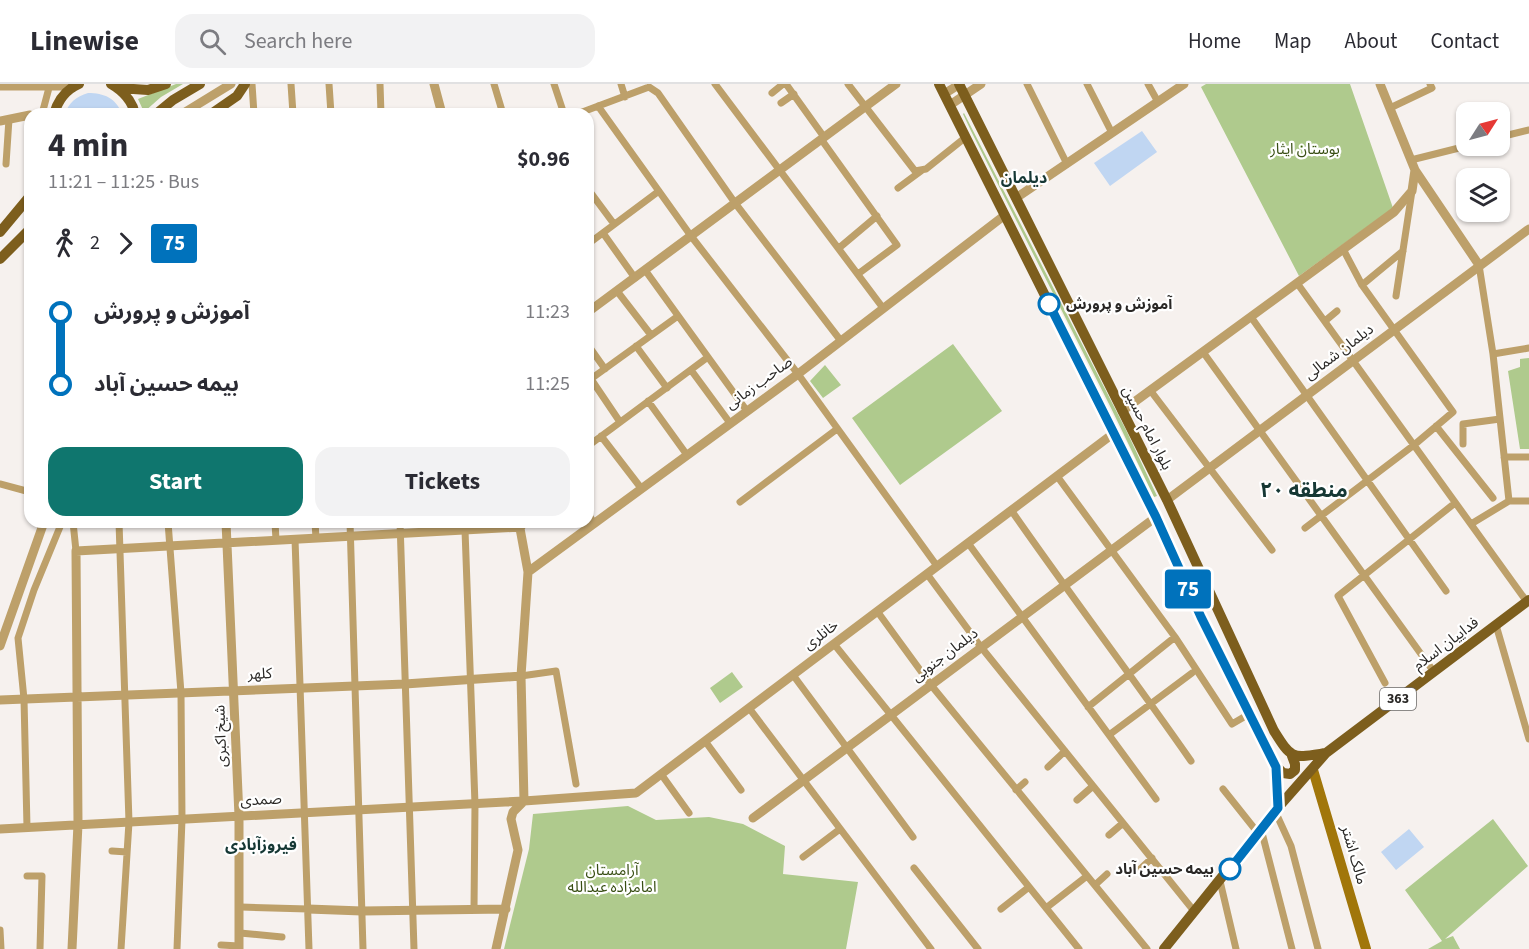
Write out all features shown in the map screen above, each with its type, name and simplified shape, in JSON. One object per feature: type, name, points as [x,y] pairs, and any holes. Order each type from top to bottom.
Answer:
[{"type":"main road","points":[[115,85],[148,90],[166,84]]},
{"type":"main road","points":[[163,108],[200,84]]},
{"type":"main road","points":[[220,108],[237,96],[245,84]]},
{"type":"main road","name":"بلوار امام حسین","points":[[959,84],[1167,500],[1274,731],[1292,756]]},
{"type":"main road","points":[[53,108],[64,94],[76,85]]},
{"type":"main road","points":[[115,85],[128,97],[133,108]]},
{"type":"main road","points":[[942,89],[1156,517],[1201,617],[1276,767],[1283,773],[1290,774],[1295,770],[1296,764],[1292,756],[1326,753]]},
{"type":"main road","points":[[0,232],[24,203]]},
{"type":"main road","points":[[0,259],[24,235]]},
{"type":"main road","name":"فداییان اسلام","points":[[1164,949],[1276,810],[1326,753],[1528,601]]},
{"type":"main road","points":[[1276,767],[1276,810]]},
{"type":"main road","name":"مالک اشتر","points":[[1313,770],[1366,949]]},
{"type":"street","points":[[192,108],[231,84]]},
{"type":"street","points":[[252,84],[254,108]]},
{"type":"street","points":[[291,84],[293,108]]},
{"type":"street","points":[[329,84],[331,108]]},
{"type":"street","points":[[380,84],[381,108]]},
{"type":"street","points":[[434,84],[440,108]]},
{"type":"street","points":[[494,84],[501,108]]},
{"type":"street","points":[[554,84],[562,108]]},
{"type":"street","points":[[621,84],[625,97]]},
{"type":"street","points":[[715,84],[781,169],[883,308]]},
{"type":"street","points":[[772,93],[785,84],[794,94],[897,244],[858,274]]},
{"type":"street","points":[[848,84],[918,171]]},
{"type":"street","points":[[594,308],[896,84]]},
{"type":"street","points":[[942,89],[959,84]]},
{"type":"street","points":[[950,105],[981,84]]},
{"type":"street","points":[[1027,84],[1067,164]]},
{"type":"street","points":[[1087,84],[1112,133]]},
{"type":"street","points":[[1148,84],[1158,102]]},
{"type":"street","points":[[1016,198],[1184,84]]},
{"type":"street","points":[[1380,84],[1415,170],[1479,265],[1493,354],[1509,501]]},
{"type":"street","points":[[2,86],[76,85]]},
{"type":"street","points":[[48,108],[49,86]]},
{"type":"street","points":[[593,108],[650,86],[658,93],[735,203],[841,341]]},
{"type":"street","points":[[1390,108],[1431,86]]},
{"type":"street","points":[[781,103],[794,94]]},
{"type":"street","points":[[598,106],[691,236],[798,374],[937,566]]},
{"type":"street","points":[[6,164],[5,120],[24,116]]},
{"type":"street","points":[[1510,135],[1529,130]]},
{"type":"street","points":[[898,188],[966,137]]},
{"type":"street","points":[[1411,160],[1456,149]]},
{"type":"street","points":[[1396,296],[1415,170]]},
{"type":"street","points":[[594,240],[659,191]]},
{"type":"street","points":[[1122,411],[1394,212],[1412,191]]},
{"type":"street","points":[[594,197],[614,224]]},
{"type":"street","name":"صاحب زمانی","points":[[594,523],[798,374],[1005,215]]},
{"type":"street","points":[[839,248],[877,216]]},
{"type":"street","name":"دیلمان شمالی","points":[[1167,500],[1306,395],[1355,364],[1394,329],[1529,229]]},
{"type":"street","points":[[603,233],[635,278]]},
{"type":"street","points":[[1305,528],[1414,445],[1453,412],[1362,285],[1342,249]]},
{"type":"street","points":[[1362,285],[1403,251]]},
{"type":"street","points":[[645,270],[747,411]]},
{"type":"street","points":[[1297,283],[1528,601]]},
{"type":"street","points":[[617,291],[651,336]]},
{"type":"street","points":[[1324,321],[1337,311]]},
{"type":"street","points":[[594,377],[678,316]]},
{"type":"street","points":[[1251,317],[1446,591]]},
{"type":"street","points":[[636,346],[667,388]]},
{"type":"street","points":[[1493,354],[1529,348]]},
{"type":"street","points":[[1203,352],[1434,672]]},
{"type":"street","points":[[594,353],[605,369]]},
{"type":"street","points":[[594,442],[708,357]]},
{"type":"street","points":[[691,370],[730,423]]},
{"type":"street","points":[[594,387],[620,422]]},
{"type":"street","points":[[1150,390],[1272,550]]},
{"type":"street","points":[[648,401],[687,455]]},
{"type":"street","points":[[1464,444],[1463,424],[1500,419]]},
{"type":"street","points":[[1436,426],[1493,498]]},
{"type":"street","points":[[740,502],[837,429]]},
{"type":"street","name":"خانلری","points":[[524,801],[636,793],[1114,433]]},
{"type":"street","points":[[602,436],[641,488]]},
{"type":"street","points":[[1504,457],[1529,457]]},
{"type":"street","points":[[1057,476],[1175,637],[1232,724],[1244,717]]},
{"type":"street","points":[[0,484],[24,490]]},
{"type":"street","points":[[1471,524],[1509,501],[1529,501]]},
{"type":"street","points":[[1385,683],[1338,596],[1455,503]]},
{"type":"street","points":[[1011,510],[1063,586],[1151,702],[1191,760]]},
{"type":"street","name":"دیلمان جنوبی","points":[[753,818],[1156,517]]},
{"type":"street","points":[[0,646],[42,528]]},
{"type":"street","points":[[27,827],[24,699],[18,638],[34,590],[60,528]]},
{"type":"street","points":[[72,949],[78,825],[74,528]]},
{"type":"street","points":[[119,528],[129,822],[121,949]]},
{"type":"street","points":[[168,528],[181,693],[182,819],[177,949]]},
{"type":"street","name":"شیخ اکبری","points":[[226,528],[239,816],[241,907],[239,948]]},
{"type":"street","points":[[275,528],[276,540]]},
{"type":"street","points":[[315,528],[316,538]]},
{"type":"street","points":[[350,528],[363,949]]},
{"type":"street","points":[[401,528],[414,949]]},
{"type":"street","points":[[76,551],[401,533],[438,528]]},
{"type":"street","points":[[459,528],[465,530],[475,528]]},
{"type":"street","points":[[496,949],[518,850],[511,819],[513,812],[524,801],[521,676],[528,572],[521,528]]},
{"type":"street","name":"صاحب زمانی","points":[[528,572],[587,528]]},
{"type":"street","points":[[465,530],[475,804],[474,909]]},
{"type":"street","points":[[295,539],[309,949]]},
{"type":"street","points":[[968,543],[1156,799]]},
{"type":"street","points":[[927,574],[981,647],[1194,911]]},
{"type":"street","points":[[877,611],[931,685],[1147,949]]},
{"type":"street","points":[[1496,626],[1529,739]]},
{"type":"street","points":[[1088,706],[1175,637]]},
{"type":"street","points":[[834,644],[1079,949]]},
{"type":"street","points":[[521,676],[556,671],[576,784]]},
{"type":"street","points":[[1109,735],[1192,673]]},
{"type":"street","points":[[793,675],[913,837]]},
{"type":"street","name":"کلهر","points":[[0,700],[405,684],[521,676]]},
{"type":"street","points":[[749,708],[931,949]]},
{"type":"street","points":[[705,741],[741,790]]},
{"type":"street","points":[[1048,767],[1065,751]]},
{"type":"street","points":[[660,774],[689,813]]},
{"type":"street","points":[[1016,789],[1025,782]]},
{"type":"street","points":[[1077,800],[1093,786]]},
{"type":"street","points":[[1223,789],[1260,831],[1292,949]]},
{"type":"street","name":"صمدی","points":[[0,829],[524,801]]},
{"type":"street","points":[[1276,810],[1291,846],[1318,949]]},
{"type":"street","points":[[1109,835],[1123,823]]},
{"type":"street","points":[[803,857],[840,829]]},
{"type":"street","points":[[112,851],[127,852]]},
{"type":"street","points":[[1138,872],[1152,858]]},
{"type":"street","points":[[914,868],[978,949]]},
{"type":"street","points":[[1095,885],[1107,874]]},
{"type":"street","points":[[27,876],[42,876],[40,949]]},
{"type":"street","points":[[1046,908],[1087,876]]},
{"type":"street","points":[[1220,881],[1236,949]]},
{"type":"street","points":[[1001,909],[1029,887]]},
{"type":"street","points":[[241,907],[362,911],[506,909]]},
{"type":"street","points":[[0,930],[1,949]]},
{"type":"street","points":[[240,933],[282,937]]},
{"type":"street","points":[[221,945],[239,948]]},
{"type":"green space","points":[[176,84],[183,84],[161,97],[149,108],[142,108],[138,99]]},
{"type":"green space","name":"بوستان ایثار","points":[[1206,84],[1350,84],[1393,208],[1299,276],[1201,87]]},
{"type":"green space","points":[[964,113],[1127,432],[1157,496],[1154,497]]},
{"type":"green space","points":[[953,344],[1002,411],[900,485],[852,418]]},
{"type":"green space","points":[[1529,358],[1529,449],[1520,449],[1508,371],[1520,367],[1520,359]]},
{"type":"green space","points":[[825,365],[841,385],[823,398],[810,381]]},
{"type":"green space","points":[[732,672],[743,687],[720,703],[710,688]]},
{"type":"green space","name":"آرامستان امامزاده عبدالله","points":[[628,806],[656,820],[709,817],[743,824],[785,846],[783,874],[858,882],[846,949],[504,949],[529,849],[533,814]]},
{"type":"green space","points":[[1493,819],[1528,866],[1445,939],[1453,936],[1460,949],[1428,949],[1442,941],[1405,890]]},
{"type":"water","points":[[88,93],[99,94],[113,100],[118,108],[68,108],[80,96]]},
{"type":"water","points":[[1142,131],[1157,152],[1110,186],[1094,163]]},
{"type":"water","points":[[1409,829],[1424,847],[1396,870],[1381,852]]},
{"type":"bus line","name":"75","points":[[1049,304],[1156,517],[1201,617],[1276,767],[1278,808],[1230,869]]},
{"type":"place","name":"آموزش و پرورش","points":[[1049,304]]},
{"type":"place","name":"بیمه حسین آباد","points":[[1230,869]]},
{"type":"district","name":"دیلمان","points":[[1024,178]]},
{"type":"district","name":"منطقه ۲۰","points":[[1304,490]]},
{"type":"district","name":"فیروزآبادی","points":[[261,845]]}]
